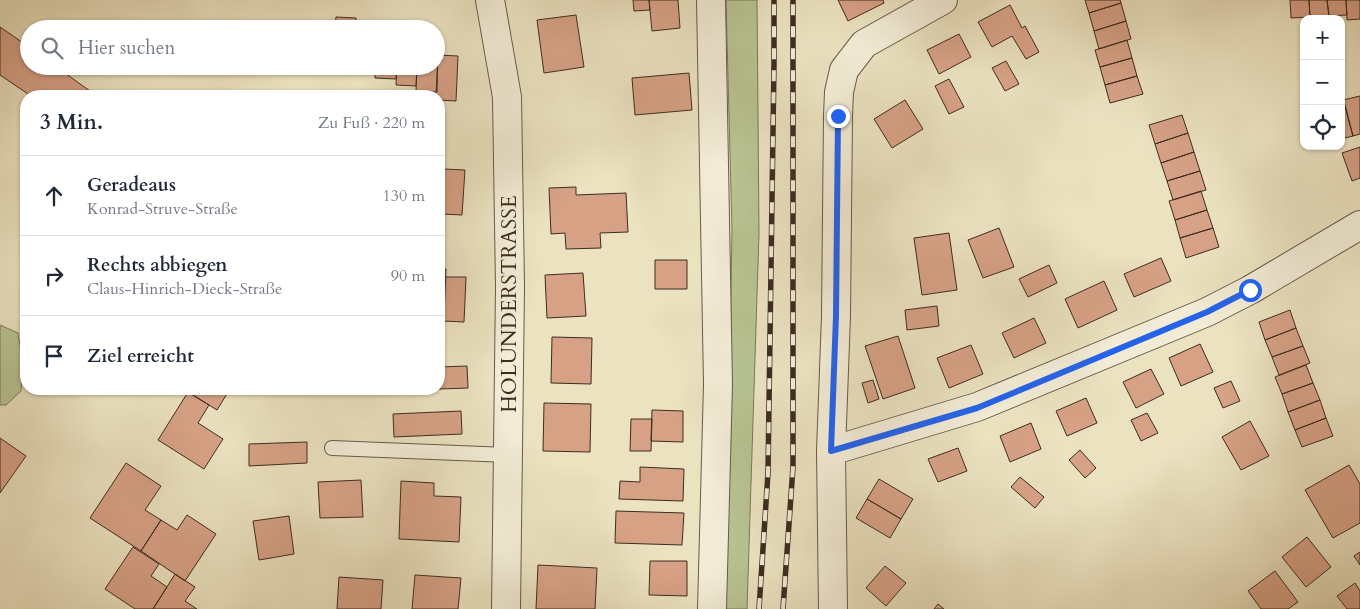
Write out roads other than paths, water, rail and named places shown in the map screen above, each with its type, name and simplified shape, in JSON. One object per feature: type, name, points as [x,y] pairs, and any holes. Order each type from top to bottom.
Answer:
[{"type":"street","name":"HOLUNDERSTRASSE","points":[[490,0],[507,97],[510,287],[506,609]]},
{"type":"street","points":[[712,0],[718,384],[712,609]]},
{"type":"street","points":[[832,609],[831,451],[836,306],[839,92],[844,70],[864,44],[943,0]]},
{"type":"street","points":[[831,451],[977,408],[1207,312],[1250,290],[1360,224]]},
{"type":"lane","points":[[332,448],[508,455]]},
{"type":"railway","points":[[759,609],[768,473],[774,0]]},
{"type":"railway","points":[[783,609],[793,467],[793,0]]}]
